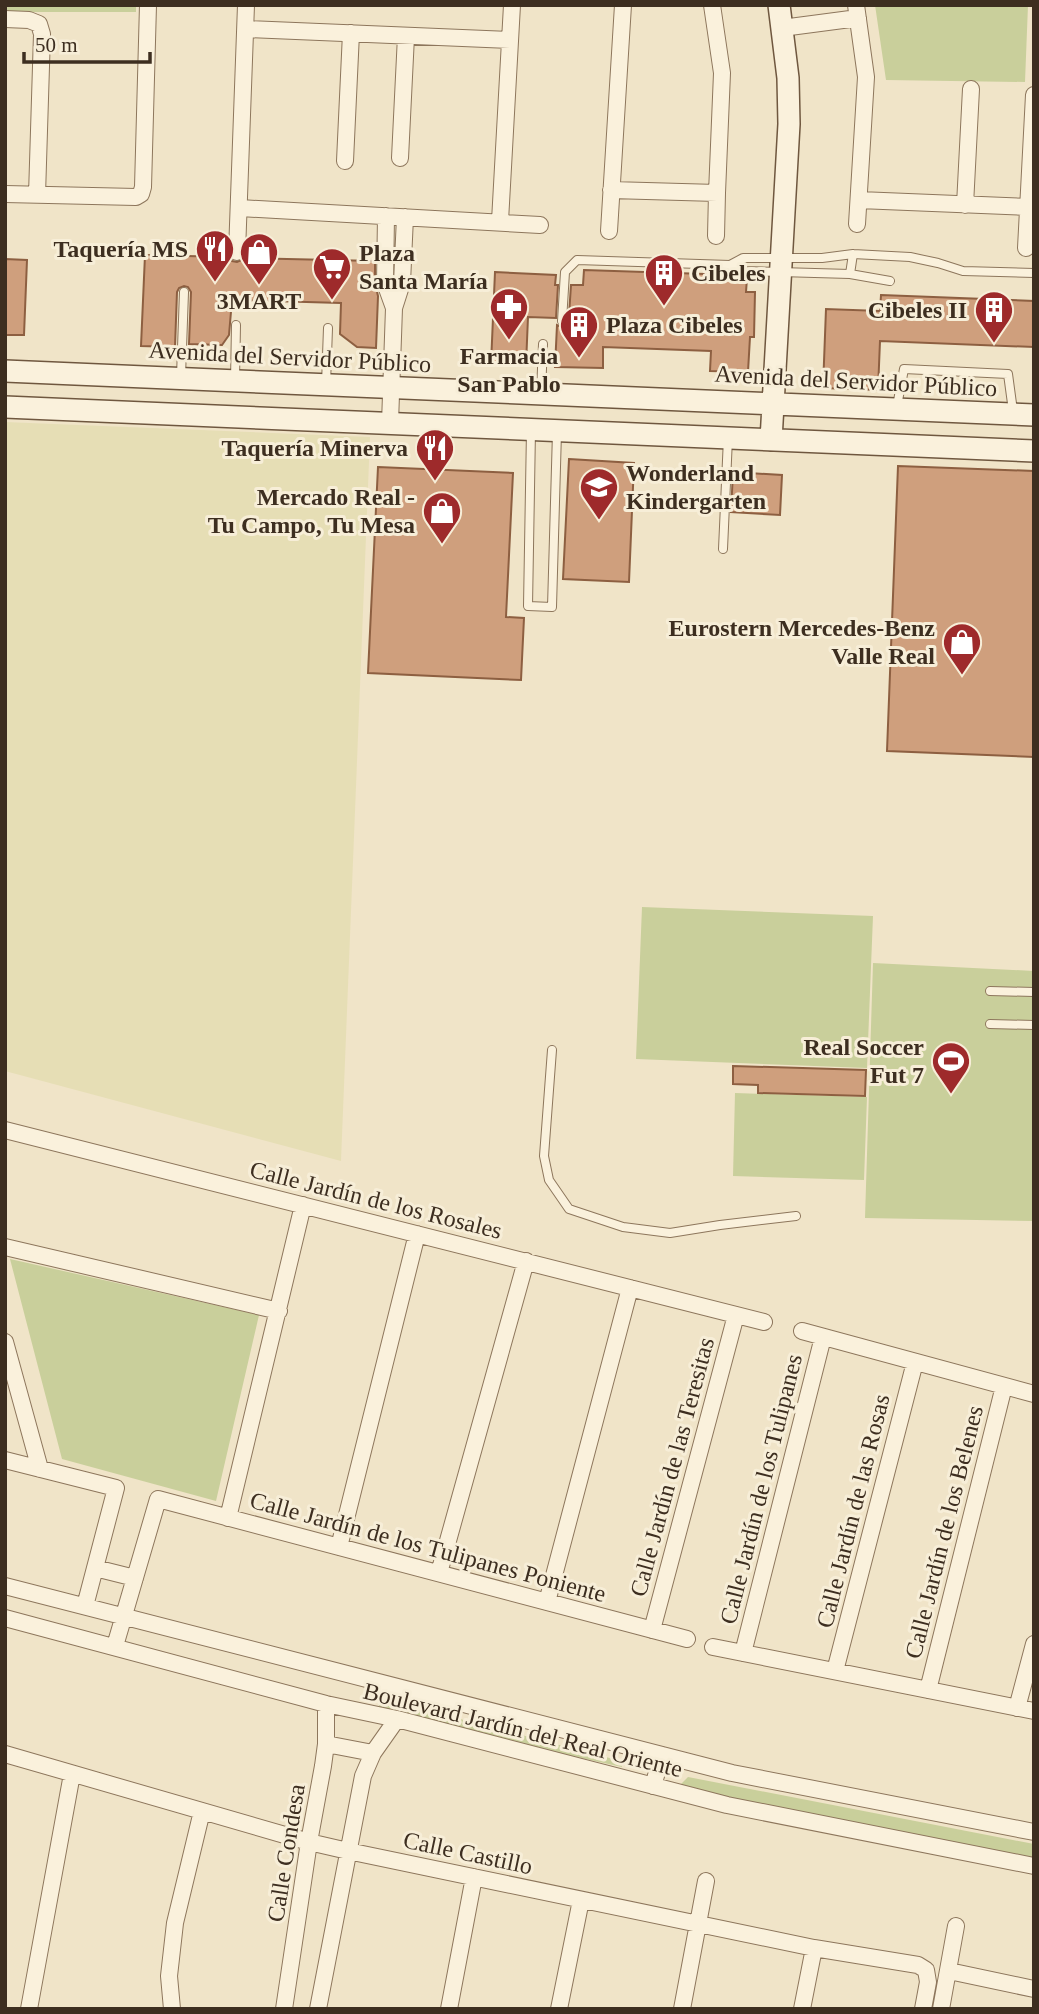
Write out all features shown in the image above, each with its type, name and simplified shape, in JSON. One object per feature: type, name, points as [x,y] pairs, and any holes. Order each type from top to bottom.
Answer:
[{"type":"street","points":[[5,194],[136,197],[141,194],[148,5]]},
{"type":"street","points":[[237,253],[246,5]]},
{"type":"street","points":[[500,221],[512,5]]},
{"type":"street","points":[[609,231],[623,5]]},
{"type":"street","points":[[712,5],[722,73],[716,236]]},
{"type":"street","points":[[771,440],[789,124],[788,78],[779,6],[786,5]]},
{"type":"street","points":[[782,28],[857,11],[866,77],[857,224]]},
{"type":"street","points":[[5,19],[29,20],[39,24],[42,34],[37,195]]},
{"type":"street","points":[[246,29],[510,40]]},
{"type":"street","points":[[345,161],[351,33]]},
{"type":"street","points":[[400,158],[406,36]]},
{"type":"street","points":[[965,205],[971,89]]},
{"type":"street","points":[[1026,248],[1034,95]]},
{"type":"street","points":[[611,190],[717,193]]},
{"type":"street","points":[[859,200],[1028,207]]},
{"type":"street","points":[[240,208],[540,225]]},
{"type":"street","points":[[386,216],[384,283],[394,308]]},
{"type":"street","points":[[390,423],[394,308],[402,283],[405,217]]},
{"type":"street","name":"Avenida del Servidor Público","points":[[5,370],[1024,414]]},
{"type":"street","points":[[5,407],[1034,451]]},
{"type":"street","name":"Calle Jardín de los Rosales","points":[[5,1130],[764,1322]]},
{"type":"street","points":[[228,1518],[303,1205]]},
{"type":"street","points":[[339,1547],[417,1234]]},
{"type":"street","points":[[5,1247],[279,1311]]},
{"type":"street","points":[[439,1573],[526,1261]]},
{"type":"street","points":[[547,1602],[630,1288]]},
{"type":"street","name":"Calle Jardín de las Teresitas","points":[[652,1630],[736,1315]]},
{"type":"street","points":[[802,1331],[1034,1394]]},
{"type":"street","name":"Calle Jardín de los Tulipanes","points":[[743,1653],[823,1337]]},
{"type":"street","points":[[5,1342],[40,1469]]},
{"type":"street","name":"Calle Jardín de las Rosas","points":[[835,1671],[915,1362]]},
{"type":"street","name":"Calle Jardín de los Belenes","points":[[928,1690],[1004,1386]]},
{"type":"street","points":[[5,1460],[116,1488],[85,1606]]},
{"type":"street","name":"Calle Jardín de los Tulipanes Poniente","points":[[135,1578],[158,1499],[687,1639]]},
{"type":"street","points":[[95,1568],[135,1578],[115,1646]]},
{"type":"street","name":"Boulevard Jardín del Real Oriente","points":[[5,1586],[732,1773],[1034,1832]]},
{"type":"street","name":"Boulevard Jardín del Real Oriente","points":[[5,1618],[326,1704],[397,1719],[727,1805],[1034,1866]]},
{"type":"street","points":[[1017,1708],[1034,1644]]},
{"type":"street","points":[[713,1647],[1034,1711]]},
{"type":"street","name":"Calle Condesa","points":[[284,2009],[326,1744],[326,1704]]},
{"type":"street","points":[[318,2009],[363,1776],[373,1753],[397,1719]]},
{"type":"street","points":[[326,1744],[373,1753]]},
{"type":"street","name":"Calle Castillo","points":[[5,1754],[309,1842],[814,1948],[918,1965],[926,1970],[928,1982],[923,2009]]},
{"type":"street","points":[[653,1786],[662,1755]]},
{"type":"street","points":[[29,2009],[72,1774]]},
{"type":"street","points":[[174,2008],[169,1976],[175,1923],[202,1811]]},
{"type":"street","points":[[449,2009],[474,1877]]},
{"type":"street","points":[[682,2009],[706,1881]]},
{"type":"street","points":[[559,2009],[581,1900]]},
{"type":"street","points":[[941,2009],[956,1926]]},
{"type":"street","points":[[802,2009],[814,1948]]},
{"type":"street","points":[[949,1970],[1034,1989]]},
{"type":"lane","points":[[850,274],[853,254]]},
{"type":"lane","points":[[573,322],[562,321],[565,272],[577,260],[730,265],[743,271],[853,254],[910,257],[963,271],[1034,273]]},
{"type":"lane","points":[[730,265],[743,258],[890,281]]},
{"type":"lane","points":[[181,378],[184,292]]},
{"type":"lane","points":[[235,380],[236,325]]},
{"type":"lane","points":[[326,384],[328,328]]},
{"type":"lane","points":[[541,393],[543,344]]},
{"type":"lane","points":[[897,409],[904,369],[1008,374],[1024,414]]},
{"type":"lane","points":[[531,429],[528,606],[552,607],[557,430]]},
{"type":"lane","points":[[723,549],[727,438]]},
{"type":"lane","points":[[990,991],[1034,992]]},
{"type":"lane","points":[[989,1024],[1034,1025]]},
{"type":"lane","points":[[552,1050],[544,1156],[549,1180],[569,1209],[623,1227],[670,1233],[796,1216]]},
{"type":"shaded area","points":[[5,422],[370,437],[341,1161],[5,1071]]},
{"type":"green space","points":[[5,5],[136,5],[136,12],[5,12]]},
{"type":"green space","points":[[875,5],[1028,5],[1025,82],[886,80]]},
{"type":"green space","points":[[642,907],[873,916],[867,1068],[636,1059]]},
{"type":"green space","name":"Real Soccer Fut 7","points":[[873,963],[1034,971],[1034,1221],[865,1218]]},
{"type":"green space","points":[[735,1093],[867,1097],[864,1180],[733,1176]]},
{"type":"green space","points":[[10,1259],[259,1315],[216,1501],[62,1459]]},
{"type":"green space","points":[[379,1698],[621,1761],[622,1767],[379,1713]]},
{"type":"green space","points":[[688,1777],[1034,1844],[1034,1859],[688,1791],[681,1784]]},
{"type":"building","name":"Plaza Santa María","points":[[145,255],[228,257],[237,262],[246,258],[375,261],[378,296],[376,348],[357,347],[340,334],[341,303],[232,300],[229,335],[222,345],[189,344],[191,292],[184,286],[177,292],[175,347],[141,346]]},
{"type":"building","points":[[5,259],[27,260],[24,335],[5,335]]},
{"type":"building","name":"Cibeles","points":[[584,270],[736,275],[747,278],[746,292],[755,292],[754,337],[750,337],[748,372],[710,371],[711,351],[603,347],[603,368],[555,367],[557,325],[573,329],[579,323],[577,317],[569,315],[571,285],[583,285]]},
{"type":"building","name":"Farmacia San Pablo","points":[[495,272],[556,275],[556,318],[528,317],[526,365],[491,364]]},
{"type":"building","name":"Cibeles II","points":[[881,295],[1034,301],[1034,347],[880,341],[878,390],[823,388],[826,309],[880,311]]},
{"type":"building","name":"Wonderland Kindergarten","points":[[569,459],[634,463],[629,582],[563,579]]},
{"type":"building","name":"Eurostern Mercedes-Benz Valle Real","points":[[898,466],[1034,471],[1034,757],[887,751]]},
{"type":"building","name":"Mercado Real - Tu Campo, Tu Mesa","points":[[378,467],[513,473],[506,617],[524,618],[521,680],[368,673]]},
{"type":"building","points":[[733,472],[782,475],[780,515],[731,512]]},
{"type":"building","points":[[733,1066],[866,1070],[865,1096],[758,1093],[758,1085],[733,1084]]},
{"type":"place","name":"Taquería MS","points":[[215,283]]},
{"type":"place","name":"3MART","points":[[259,286]]},
{"type":"place","name":"Plaza Santa María","points":[[332,301]]},
{"type":"place","name":"Cibeles","points":[[664,307]]},
{"type":"place","name":"Farmacia San Pablo","points":[[509,341]]},
{"type":"place","name":"Cibeles II","points":[[994,344]]},
{"type":"place","name":"Plaza Cibeles","points":[[579,359]]},
{"type":"place","name":"Taquería Minerva","points":[[435,482]]},
{"type":"place","name":"Wonderland Kindergarten","points":[[599,521]]},
{"type":"place","name":"Mercado Real - Tu Campo, Tu Mesa","points":[[442,545]]},
{"type":"place","name":"Eurostern Mercedes-Benz Valle Real","points":[[962,676]]},
{"type":"place","name":"Real Soccer Fut 7","points":[[951,1095]]}]
